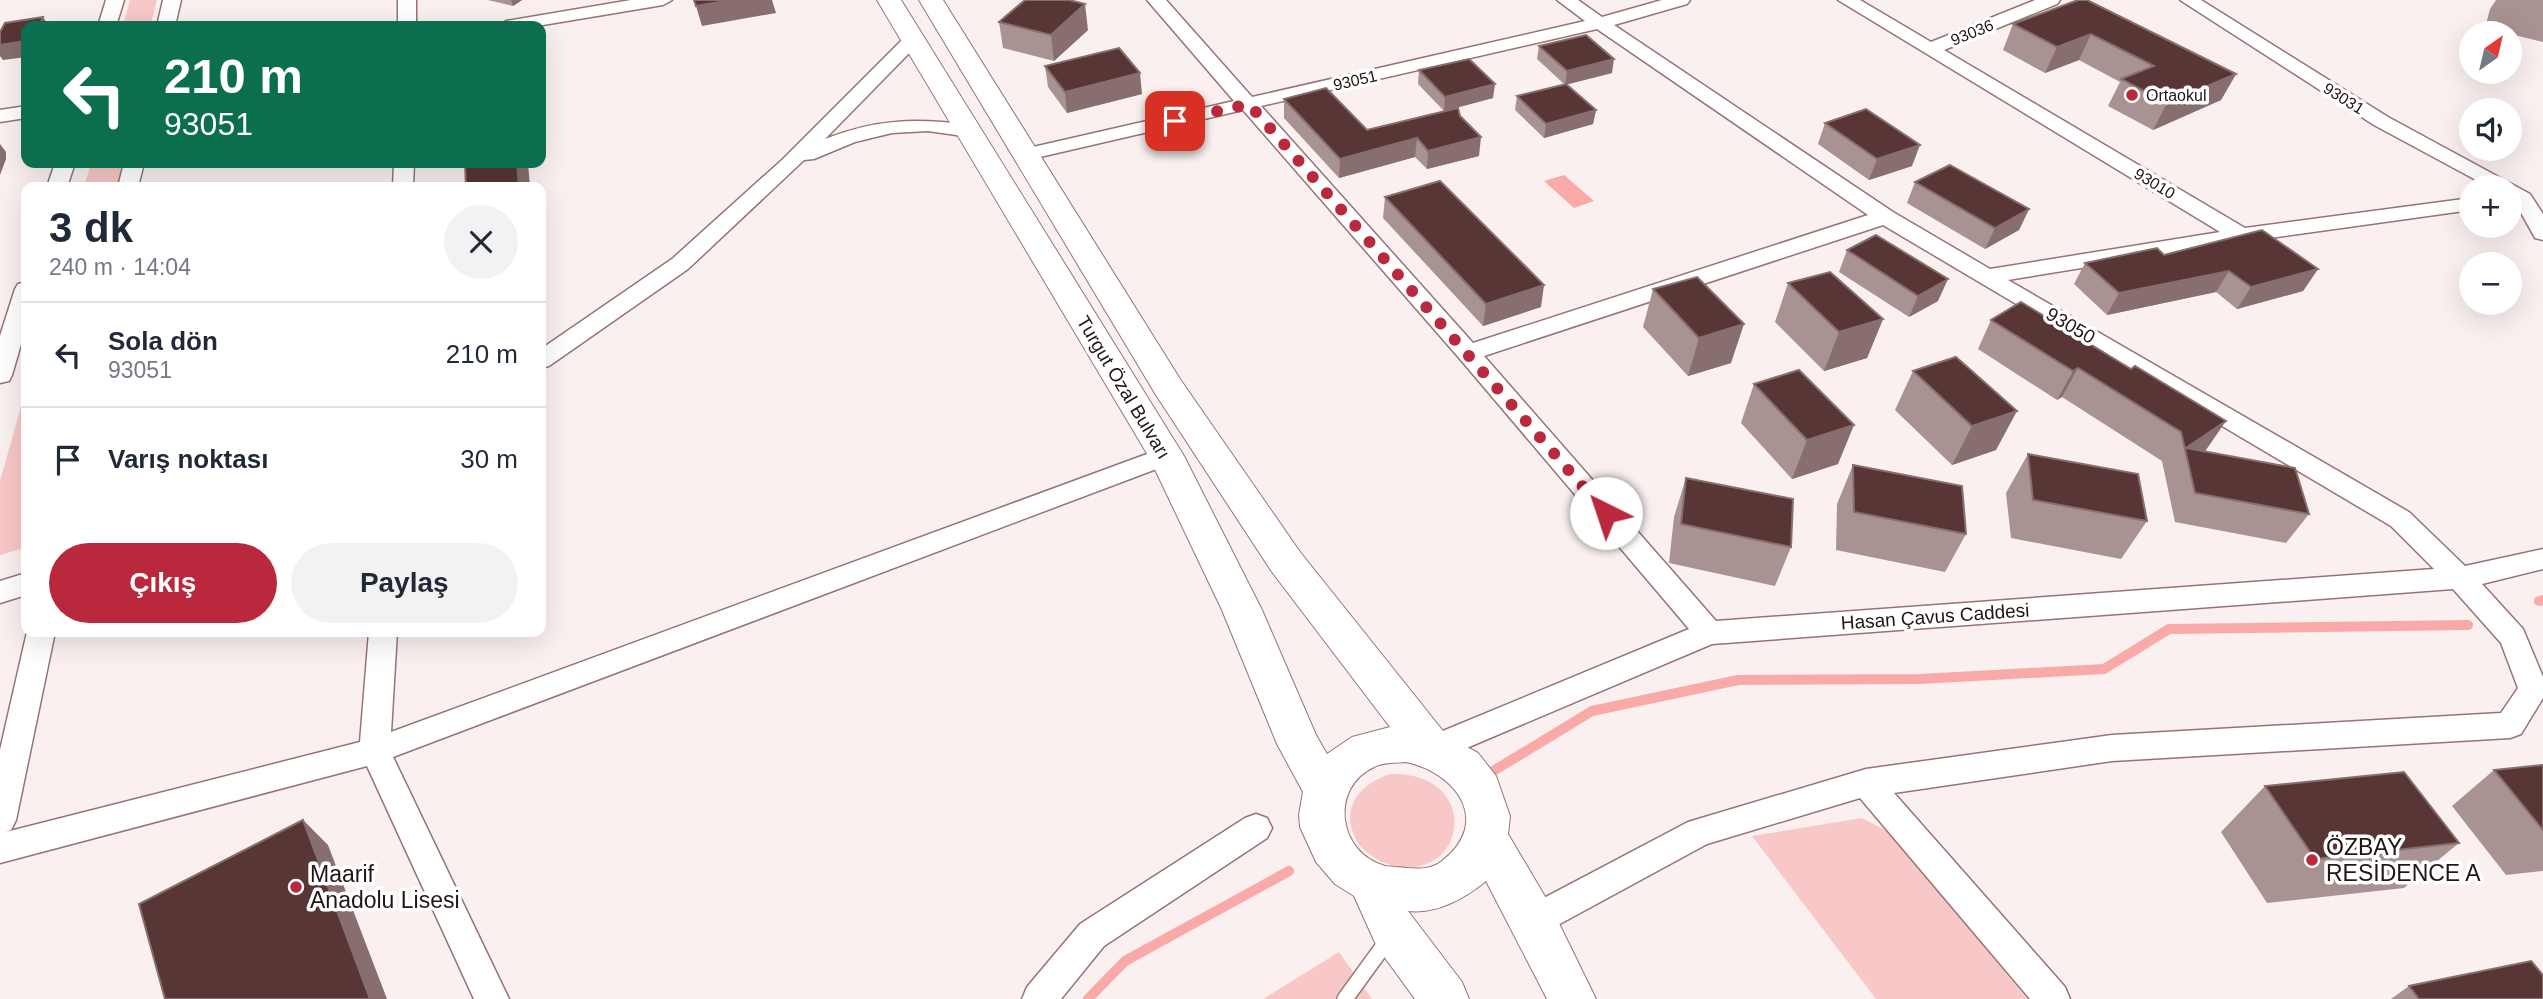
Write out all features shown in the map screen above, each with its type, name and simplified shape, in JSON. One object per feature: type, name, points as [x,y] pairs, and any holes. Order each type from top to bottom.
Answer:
[{"type":"main road","name":"Turgut Özal Bulvarı","points":[[890,0],[1166,456],[1242,610],[1298,744],[1325,790],[1337,770],[1356,755],[1380,746],[1406,744],[1432,749],[1454,760],[1472,776],[1484,796],[1489,818],[1487,841],[1533,921],[1572,999]]},
{"type":"main road","name":"Turgut Özal Bulvarı","points":[[940,4],[1168,387],[1286,562],[1432,749]]},
{"type":"main road","points":[[1325,790],[1321,811],[1324,832],[1334,853],[1350,870],[1371,883],[1400,891],[1429,890],[1455,880],[1475,863],[1487,841]]},
{"type":"main road","points":[[1371,883],[1394,931],[1446,999]]},
{"type":"street","points":[[109,21],[115,0]]},
{"type":"street","points":[[167,21],[172,0]]},
{"type":"street","points":[[407,0],[407,21]]},
{"type":"street","points":[[536,21],[663,0]]},
{"type":"street","points":[[1156,0],[1468,353],[1709,633]]},
{"type":"street","name":"93050","points":[[1566,0],[1885,217],[2400,519],[2513,637],[2533,689],[2510,724],[2112,748],[1866,782]]},
{"type":"street","name":"93051","points":[[1027,154],[1600,23],[1681,0]]},
{"type":"street","name":"93010","points":[[1847,0],[1932,48],[2242,235]]},
{"type":"street","name":"93036","points":[[1932,48],[2051,0]]},
{"type":"street","name":"93031","points":[[2189,0],[2381,121],[2482,175]]},
{"type":"street","points":[[546,357],[680,264],[790,163],[914,38]]},
{"type":"street","points":[[0,116],[21,113]]},
{"type":"street","points":[[790,163],[836,141],[879,130],[921,125],[970,131]]},
{"type":"street","points":[[2522,199],[2543,233]]},
{"type":"street","points":[[1988,276],[2242,235],[2459,206]]},
{"type":"street","points":[[1468,353],[1885,217]]},
{"type":"street","points":[[0,375],[21,306]]},
{"type":"street","points":[[0,848],[375,751],[1166,456]]},
{"type":"street","points":[[2459,578],[2543,559]]},
{"type":"street","name":"Hasan Çavus Caddesi","points":[[1432,749],[1709,633],[2459,578]]},
{"type":"street","points":[[0,592],[21,586]]},
{"type":"street","points":[[0,820],[40,637]]},
{"type":"street","points":[[383,637],[375,751],[492,999]]},
{"type":"street","points":[[1533,921],[1699,832],[1866,782],[2053,999]]},
{"type":"street","points":[[1039,999],[1092,935],[1255,828]]},
{"type":"lane","points":[[1345,999],[1394,931]]},
{"type":"shaded area","points":[[130,0],[157,0],[151,21],[124,21]]},
{"type":"shaded area","points":[[90,168],[122,168],[118,182],[85,182]]},
{"type":"shaded area","points":[[1564,175],[1594,201],[1574,208],[1544,181]]},
{"type":"shaded area","points":[[21,407],[21,549],[0,555],[0,481]]},
{"type":"shaded area","points":[[1390,774],[1421,778],[1441,791],[1452,808],[1454,828],[1448,846],[1434,860],[1413,867],[1385,863],[1366,852],[1356,840],[1350,814],[1357,796],[1371,783]]},
{"type":"shaded area","points":[[1862,818],[1891,833],[2027,999],[1876,999],[1752,836]]},
{"type":"shaded area","points":[[1339,952],[1372,999],[1263,999]]},
{"type":"building","points":[[694,0],[731,0],[696,6]]},
{"type":"building","points":[[1025,0],[1069,0],[1085,4],[1051,35],[999,22]]},
{"type":"building","points":[[2078,0],[2087,0],[2236,74],[2167,103],[2121,79],[2154,66],[2091,34],[2057,47],[2013,24]]},
{"type":"building","points":[[43,17],[41,21],[21,21],[21,42],[0,45],[0,32],[5,23]]},
{"type":"building","points":[[1586,35],[1614,59],[1567,71],[1539,46]]},
{"type":"building","points":[[1119,48],[1140,73],[1065,92],[1045,66]]},
{"type":"building","points":[[1469,59],[1495,84],[1445,97],[1419,70]]},
{"type":"building","points":[[1566,84],[1596,110],[1546,124],[1517,96]]},
{"type":"building","points":[[1326,88],[1367,130],[1458,108],[1460,116],[1481,137],[1428,151],[1417,138],[1340,159],[1284,99]]},
{"type":"building","points":[[1866,109],[1920,145],[1877,159],[1825,123]]},
{"type":"building","points":[[1950,165],[2029,209],[1995,228],[1915,182]]},
{"type":"building","points":[[465,168],[517,168],[519,182],[466,182]]},
{"type":"building","points":[[1440,181],[1544,285],[1486,304],[1385,197]]},
{"type":"building","points":[[2262,230],[2318,269],[2251,287],[2229,271],[2119,293],[2085,263],[2157,248],[2164,255]]},
{"type":"building","points":[[1876,235],[1948,279],[1918,296],[1847,250]]},
{"type":"building","points":[[1830,272],[1883,319],[1839,332],[1788,283]]},
{"type":"building","points":[[1697,277],[1744,324],[1699,338],[1653,289]]},
{"type":"building","points":[[2021,302],[2131,369],[2135,366],[2226,421],[2186,448],[2295,468],[2309,514],[2195,493],[2181,432],[2078,368],[2073,371],[1991,320]]},
{"type":"building","points":[[1956,357],[2017,411],[1972,426],[1913,371]]},
{"type":"building","points":[[1799,370],[1854,425],[1807,440],[1754,384]]},
{"type":"building","points":[[2028,454],[2138,474],[2147,521],[2033,500]]},
{"type":"building","points":[[1853,465],[1962,486],[1966,534],[1854,512]]},
{"type":"building","points":[[1686,478],[1793,499],[1791,547],[1681,524]]},
{"type":"building","points":[[2543,765],[2543,830],[2494,770]]},
{"type":"building","points":[[2404,772],[2459,843],[2315,859],[2265,786]]},
{"type":"building","name":"Maarif Anadolu Lisesi","points":[[303,820],[370,999],[165,999],[139,904]]},
{"type":"building","points":[[2531,961],[2543,975],[2543,999],[2419,999],[2409,986]]},
{"type":"waterway","points":[[2539,601],[2543,600]]},
{"type":"waterway","points":[[1485,776],[1592,711],[1738,680],[1920,679],[2104,669],[2169,629],[2468,625]]},
{"type":"waterway","points":[[1088,999],[1125,961],[1289,871]]},
{"type":"place","name":"Ortaokul","points":[[2132,95]]},
{"type":"place","name":"ÖZBAY RESİDENCE A","points":[[2312,860]]},
{"type":"place","name":"Maarif Anadolu Lisesi","points":[[296,887]]},
{"type":"route","points":[[1175,121],[1249,104],[1606,513]]}]
